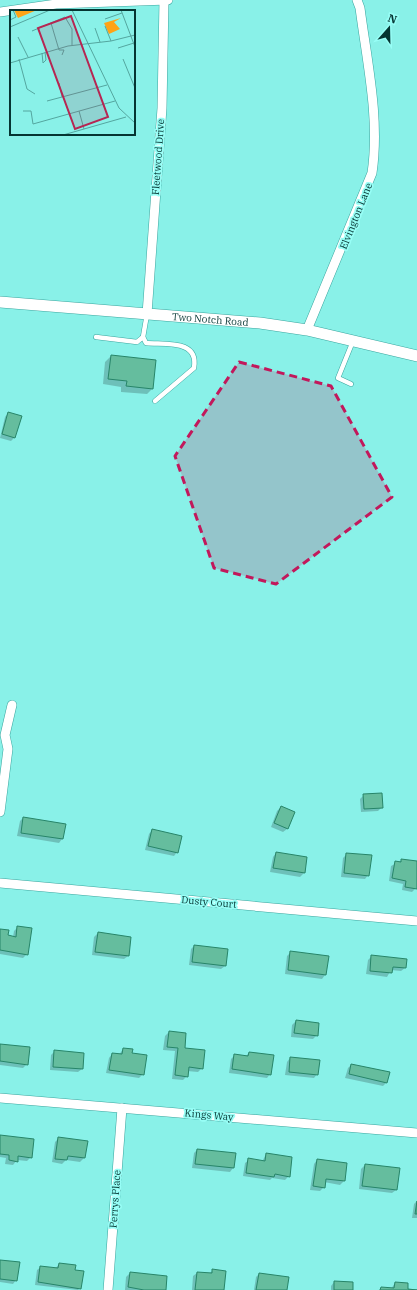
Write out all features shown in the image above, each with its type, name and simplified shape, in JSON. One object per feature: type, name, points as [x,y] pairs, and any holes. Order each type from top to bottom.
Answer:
[{"type":"street","name":"Fleetwood Drive","points":[[147,314],[162,108],[164,0]]},
{"type":"street","points":[[14,10],[56,4],[168,0]]},
{"type":"street","name":"Elvington Lane","points":[[307,330],[372,173],[376,146],[372,99],[360,8],[357,0]]},
{"type":"street","points":[[0,12],[10,11]]},
{"type":"street","name":"Two Notch Road","points":[[0,302],[260,323],[307,330],[417,356]]},
{"type":"street","points":[[0,812],[8,750],[3,734],[12,705]]},
{"type":"street","name":"Dusty Court","points":[[0,883],[417,921]]},
{"type":"street","name":"Kings Way","points":[[0,1098],[417,1133]]},
{"type":"street","name":"Perrys Place","points":[[108,1290],[122,1108]]},
{"type":"lane","points":[[147,314],[143,337],[146,344],[183,346],[191,350],[195,359],[194,368],[155,401]]},
{"type":"lane","points":[[96,337],[137,342],[143,337]]},
{"type":"lane","points":[[351,384],[338,378],[353,340]]},
{"type":"highlighted area","points":[[239,362],[331,386],[392,497],[276,584],[214,568],[175,456]]},
{"type":"building","points":[[111,355],[156,360],[153,389],[126,386],[127,381],[108,379]]},
{"type":"building","points":[[8,412],[22,416],[15,438],[2,434]]},
{"type":"building","points":[[382,793],[383,808],[364,809],[363,794]]},
{"type":"building","points":[[281,806],[295,812],[288,829],[274,823]]},
{"type":"building","points":[[23,817],[66,824],[63,839],[21,833]]},
{"type":"building","points":[[152,829],[182,836],[178,853],[148,846]]},
{"type":"building","points":[[276,852],[307,857],[305,873],[273,868]]},
{"type":"building","points":[[346,853],[372,855],[369,876],[344,873]]},
{"type":"building","points":[[401,859],[417,861],[417,889],[405,887],[406,881],[392,878],[395,861],[401,862]]},
{"type":"building","points":[[17,926],[32,928],[28,955],[0,950],[0,929],[9,930],[8,935],[16,937]]},
{"type":"building","points":[[98,932],[131,937],[129,956],[95,952]]},
{"type":"building","points":[[194,945],[228,949],[226,966],[192,962]]},
{"type":"building","points":[[290,951],[329,956],[326,975],[288,970]]},
{"type":"building","points":[[371,955],[407,959],[406,968],[393,967],[392,973],[370,971]]},
{"type":"building","points":[[296,1020],[319,1023],[318,1036],[294,1033]]},
{"type":"building","points":[[169,1031],[186,1033],[185,1048],[205,1050],[203,1069],[189,1067],[188,1077],[175,1075],[178,1048],[167,1047]]},
{"type":"building","points":[[0,1044],[30,1047],[28,1065],[0,1061]]},
{"type":"building","points":[[123,1048],[133,1049],[132,1053],[147,1055],[144,1075],[109,1070],[112,1053],[122,1054]]},
{"type":"building","points":[[54,1050],[84,1053],[83,1069],[53,1067]]},
{"type":"building","points":[[249,1052],[274,1055],[271,1075],[232,1069],[234,1054],[248,1056]]},
{"type":"building","points":[[290,1057],[320,1060],[318,1075],[289,1072]]},
{"type":"building","points":[[351,1064],[390,1072],[387,1083],[349,1074]]},
{"type":"building","points":[[0,1135],[34,1139],[32,1158],[18,1156],[18,1162],[9,1160],[9,1155],[0,1154]]},
{"type":"building","points":[[58,1137],[88,1141],[85,1158],[68,1156],[67,1160],[55,1159]]},
{"type":"building","points":[[197,1149],[236,1153],[234,1168],[195,1164]]},
{"type":"building","points":[[266,1153],[292,1157],[290,1177],[275,1174],[274,1177],[246,1173],[248,1158],[265,1161]]},
{"type":"building","points":[[317,1159],[347,1163],[345,1181],[326,1179],[325,1188],[313,1186]]},
{"type":"building","points":[[365,1164],[400,1168],[397,1190],[362,1186]]},
{"type":"building","points":[[417,1201],[417,1214],[415,1214]]},
{"type":"building","points":[[0,1260],[20,1262],[17,1281],[0,1279]]},
{"type":"building","points":[[59,1263],[76,1265],[75,1270],[84,1271],[81,1289],[38,1282],[40,1266],[58,1268]]},
{"type":"building","points":[[212,1269],[226,1271],[224,1290],[195,1290],[197,1272],[212,1273]]},
{"type":"building","points":[[130,1272],[167,1276],[166,1290],[144,1290],[128,1287]]},
{"type":"building","points":[[259,1273],[289,1277],[287,1290],[256,1290]]},
{"type":"building","points":[[334,1281],[353,1282],[353,1290],[334,1290]]},
{"type":"building","points":[[395,1282],[408,1283],[408,1289],[417,1290],[380,1290],[381,1287],[394,1288]]}]
